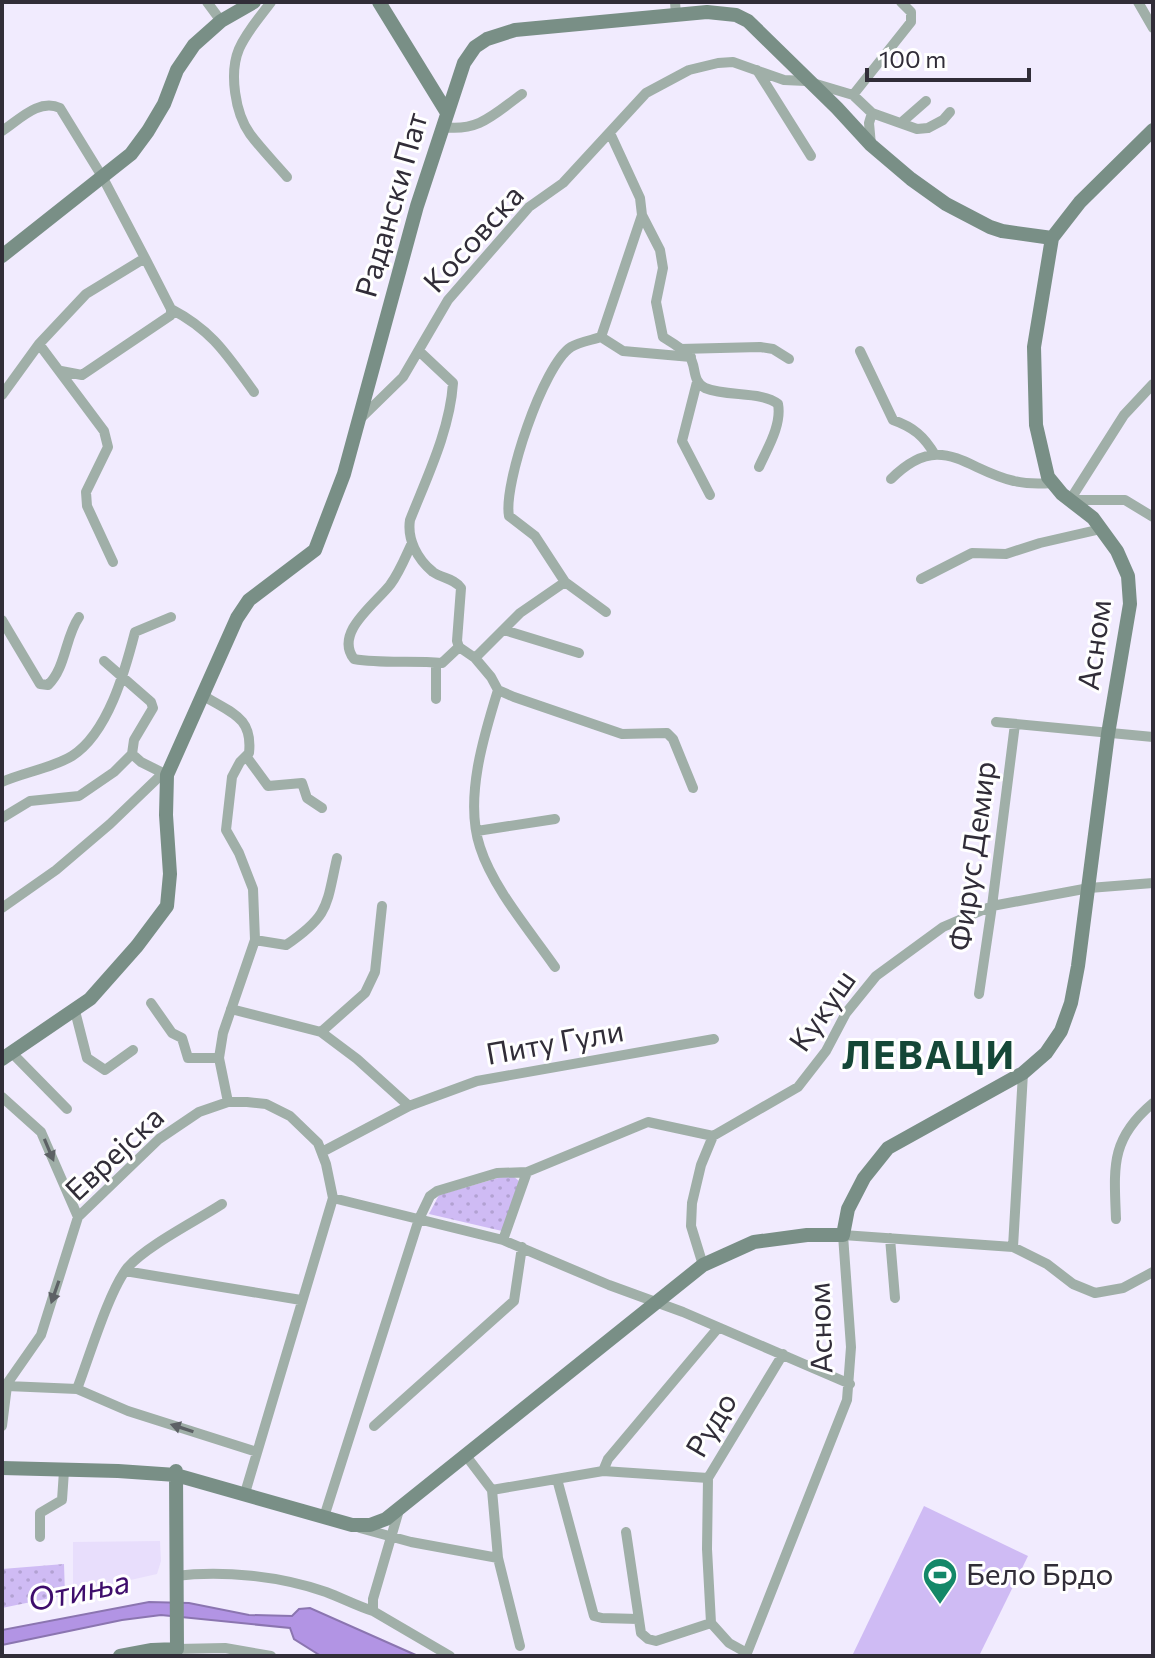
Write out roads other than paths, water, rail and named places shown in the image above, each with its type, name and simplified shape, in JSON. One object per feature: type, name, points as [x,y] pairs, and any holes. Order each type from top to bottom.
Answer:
[{"type":"street","points":[[207,2],[221,21]]},
{"type":"street","points":[[2,256],[131,154],[164,104],[177,70],[194,45],[221,21],[254,2]]},
{"type":"street","points":[[271,2],[251,27],[238,52],[235,93],[238,113],[250,134],[287,177]]},
{"type":"street","points":[[379,2],[446,111]]},
{"type":"street","points":[[901,2],[911,12],[911,22],[853,95],[872,113],[917,129],[928,128],[950,112]]},
{"type":"street","points":[[1138,2],[1153,28]]},
{"type":"street","name":"Радански Пат","points":[[7,1056],[90,999],[137,946],[167,906],[170,874],[165,774],[204,696],[237,618],[249,600],[315,550],[344,474],[356,422],[446,111],[464,63],[475,47],[501,33],[676,8],[706,7],[722,12],[748,21],[871,145],[946,204],[1002,231],[1052,238]]},
{"type":"street","name":"Косовска","points":[[356,422],[403,377],[448,300],[529,207],[563,183],[646,93],[689,70],[733,62],[784,80],[806,81],[853,95]]},
{"type":"street","points":[[757,69],[811,156]]},
{"type":"street","points":[[443,127],[459,129],[479,125],[522,94]]},
{"type":"street","points":[[902,122],[926,101]]},
{"type":"street","points":[[2,131],[41,105],[51,104],[60,108],[103,178],[171,309],[171,315],[163,322],[82,375],[59,370]]},
{"type":"street","points":[[871,145],[869,123],[872,113]]},
{"type":"street","points":[[1052,238],[1080,202],[1153,130]]},
{"type":"street","points":[[610,133],[640,198],[642,215],[660,250],[663,268],[656,302],[663,337],[691,357],[697,382],[682,441],[710,495]]},
{"type":"street","points":[[601,337],[642,215]]},
{"type":"street","name":"Асном","points":[[711,1623],[729,1643],[747,1653],[841,1420],[850,1384],[851,1347],[843,1235],[848,1209],[864,1178],[888,1148],[1023,1073],[1046,1053],[1061,1031],[1074,991],[1108,734],[1130,604],[1128,576],[1117,551],[1093,518],[1052,483],[1040,448],[1034,347],[1052,238]]},
{"type":"street","points":[[2,395],[39,344],[86,294],[145,258]]},
{"type":"street","points":[[171,309],[195,322],[220,346],[254,392]]},
{"type":"street","points":[[601,337],[623,351],[691,357]]},
{"type":"street","points":[[601,337],[570,348],[542,390],[512,475],[507,506],[509,516],[535,536],[565,582],[606,612]]},
{"type":"street","points":[[39,344],[108,440],[108,447],[86,498],[113,562]]},
{"type":"street","points":[[680,349],[760,347],[773,349],[789,359]]},
{"type":"street","points":[[860,351],[893,420],[912,427],[926,440],[935,455]]},
{"type":"street","points":[[420,352],[453,383],[443,431],[408,532],[411,545],[432,571],[456,581],[461,588],[459,647],[475,658],[498,690],[547,710],[590,721],[622,734],[667,733],[673,739],[693,788]]},
{"type":"street","points":[[697,382],[734,395],[772,399],[778,404],[780,411],[774,434],[759,467]]},
{"type":"street","points":[[1070,500],[1124,415],[1153,384]]},
{"type":"street","points":[[891,479],[902,467],[935,455],[967,460],[1011,481],[1052,483]]},
{"type":"street","points":[[1070,500],[1125,500],[1153,517]]},
{"type":"street","points":[[921,579],[972,553],[1006,554],[1101,529]]},
{"type":"street","points":[[411,545],[392,582],[350,632],[347,647],[354,659],[386,663],[402,660],[445,662],[459,647]]},
{"type":"street","points":[[475,658],[520,613],[565,582]]},
{"type":"street","points":[[2,620],[32,675],[40,684],[48,685],[56,678],[72,627],[79,617]]},
{"type":"street","points":[[2,782],[70,758],[83,747],[95,733],[124,676],[135,632],[171,617]]},
{"type":"street","points":[[504,630],[579,653]]},
{"type":"street","points":[[2,818],[30,801],[79,796],[114,772],[132,754],[134,740],[153,708],[151,702],[124,676],[104,661]]},
{"type":"street","points":[[436,663],[436,699]]},
{"type":"street","points":[[498,690],[477,766],[474,800],[479,846],[501,889],[555,967]]},
{"type":"street","points":[[204,696],[245,722],[251,737],[249,753],[232,777],[226,830],[253,889],[255,940],[223,1033],[219,1058],[228,1102]]},
{"type":"street","points":[[996,722],[1153,737]]},
{"type":"street","name":"Фирус Демир","points":[[979,994],[1015,724]]},
{"type":"street","points":[[2,908],[56,870],[165,774],[132,754]]},
{"type":"street","points":[[246,756],[268,786],[302,783],[307,798],[322,808]]},
{"type":"street","points":[[477,831],[555,819]]},
{"type":"street","points":[[255,940],[286,945],[308,929],[324,912],[337,858]]},
{"type":"street","name":"Кукуш","points":[[713,1136],[798,1087],[826,1051],[846,1013],[876,976],[943,927],[992,906],[1089,888],[1153,883]]},
{"type":"street","points":[[321,1032],[365,993],[375,972],[382,906]]},
{"type":"street","points":[[151,1003],[172,1033],[182,1038],[188,1058],[219,1058]]},
{"type":"street","points":[[231,1009],[321,1032],[357,1059],[409,1106]]},
{"type":"street","points":[[75,1011],[87,1058],[105,1070],[133,1050]]},
{"type":"street","name":"Питу Гули","points":[[322,1152],[409,1106],[477,1081],[714,1039]]},
{"type":"street","points":[[7,1056],[67,1109]]},
{"type":"street","points":[[1013,1247],[1023,1073]]},
{"type":"street","points":[[2,1097],[41,1132],[78,1217]]},
{"type":"street","name":"Еврејска","points":[[4,1384],[41,1335],[78,1217],[159,1139],[199,1112],[228,1102],[266,1104],[279,1110],[304,1128],[318,1143],[333,1198]]},
{"type":"street","points":[[1116,1219],[1116,1166],[1121,1139],[1133,1120],[1153,1103]]},
{"type":"street","points":[[325,1516],[419,1219],[430,1196],[437,1191],[497,1173],[527,1172],[648,1122],[713,1136],[701,1165],[692,1203],[691,1226],[703,1265]]},
{"type":"street","points":[[503,1240],[527,1172]]},
{"type":"street","points":[[245,1491],[333,1198],[503,1240],[850,1384]]},
{"type":"street","points":[[77,1389],[125,1271],[139,1257],[222,1204]]},
{"type":"street","points":[[352,1525],[370,1525],[399,1510],[703,1265],[754,1242],[807,1235],[843,1235],[1013,1247],[1047,1264],[1073,1284],[1095,1293],[1123,1288],[1153,1272]]},
{"type":"street","points":[[890,1238],[895,1298]]},
{"type":"street","points":[[374,1426],[514,1301],[522,1247]]},
{"type":"street","points":[[125,1271],[301,1300]]},
{"type":"street","points":[[603,1471],[608,1459],[718,1328]]},
{"type":"street","name":"Рудо","points":[[711,1623],[707,1549],[708,1478],[783,1354]]},
{"type":"street","points":[[2,1426],[4,1384],[77,1389],[128,1411],[257,1452]]},
{"type":"street","points":[[467,1457],[492,1490],[498,1558],[520,1646]]},
{"type":"street","points":[[2,1466],[64,1471],[173,1473]]},
{"type":"street","points":[[2,1466],[120,1466],[173,1473],[348,1520],[352,1525],[391,1537],[498,1558]]},
{"type":"street","points":[[40,1537],[40,1513],[62,1500],[64,1471]]},
{"type":"street","points":[[492,1490],[603,1471],[708,1478]]},
{"type":"street","points":[[173,1473],[174,1641]]},
{"type":"street","points":[[557,1479],[594,1616],[638,1619]]},
{"type":"street","points":[[373,1611],[373,1599],[399,1510]]},
{"type":"street","points":[[626,1532],[641,1633],[656,1641],[711,1623]]},
{"type":"street","points":[[174,1582],[221,1574],[281,1581],[324,1591],[373,1611],[450,1656]]},
{"type":"street","points":[[120,1656],[174,1641],[271,1656]]},
{"type":"place","name":"Бело Брдо","points":[[940,1606]]},
{"type":"district","name":"ЛЕВАЦИ","points":[[929,1056]]},
{"type":"water label","name":"Отиња","points":[[79,1591]]}]
